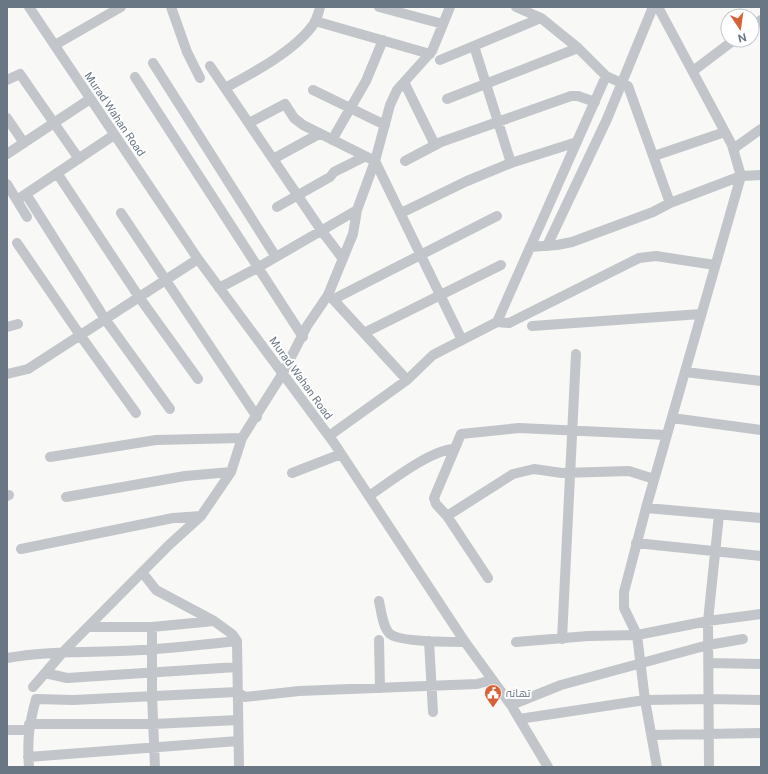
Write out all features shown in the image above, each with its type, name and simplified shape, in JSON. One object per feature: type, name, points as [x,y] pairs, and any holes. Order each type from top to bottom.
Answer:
[{"type":"street","name":"Murad Wahan Road","points":[[29,7],[198,258],[329,436],[465,642],[511,705],[548,767]]},
{"type":"street","points":[[55,45],[121,7]]},
{"type":"street","points":[[170,7],[186,52],[200,78]]},
{"type":"street","points":[[225,88],[286,50],[302,37],[315,21],[320,7]]},
{"type":"street","points":[[379,7],[443,24]]},
{"type":"street","points":[[33,687],[64,652],[142,572],[201,516],[231,472],[242,438],[257,417],[283,373],[308,326],[331,297],[352,234],[364,186],[375,161],[390,105],[404,82],[430,54],[450,7]]},
{"type":"street","points":[[516,7],[541,18],[578,48],[606,76],[628,86],[670,203]]},
{"type":"street","points":[[547,246],[607,119],[652,7]]},
{"type":"street","points":[[657,767],[645,700],[637,635],[624,608],[624,597],[636,543],[741,176],[734,149],[658,7]]},
{"type":"street","points":[[440,60],[541,18]]},
{"type":"street","points":[[315,21],[430,54]]},
{"type":"street","points":[[332,140],[366,81],[383,40]]},
{"type":"street","points":[[474,46],[511,163]]},
{"type":"street","points":[[447,99],[578,48]]},
{"type":"street","points":[[693,71],[723,48]]},
{"type":"street","points":[[153,63],[276,257]]},
{"type":"street","points":[[210,66],[321,230],[343,259]]},
{"type":"street","points":[[7,80],[20,74],[79,159]]},
{"type":"street","points":[[497,322],[606,76]]},
{"type":"street","points":[[135,77],[303,337]]},
{"type":"street","points":[[404,82],[435,145]]},
{"type":"street","points":[[313,90],[384,125]]},
{"type":"street","points":[[405,161],[435,145],[570,96],[578,96],[595,102]]},
{"type":"street","points":[[7,154],[90,99]]},
{"type":"street","points":[[249,123],[285,104],[294,118],[319,134],[375,161],[462,340]]},
{"type":"street","points":[[7,118],[24,143]]},
{"type":"street","points":[[734,149],[761,128]]},
{"type":"street","points":[[654,156],[725,132]]},
{"type":"street","points":[[273,159],[319,134]]},
{"type":"street","points":[[17,200],[114,135]]},
{"type":"street","points":[[401,213],[467,181],[511,163],[577,142]]},
{"type":"street","points":[[277,207],[330,177],[334,172],[364,157]]},
{"type":"street","points":[[57,173],[139,297],[198,379]]},
{"type":"street","points":[[530,247],[547,246],[579,239],[653,212],[670,203],[741,176],[761,176]]},
{"type":"street","points":[[7,184],[28,217]]},
{"type":"street","points":[[26,194],[105,319],[170,409]]},
{"type":"street","points":[[219,288],[257,268],[357,210]]},
{"type":"street","points":[[121,213],[257,417]]},
{"type":"street","points":[[331,297],[497,216]]},
{"type":"street","points":[[17,243],[136,413]]},
{"type":"street","points":[[329,436],[407,380],[433,355],[497,322],[509,323],[639,258],[656,256],[715,265]]},
{"type":"street","points":[[7,374],[28,369],[139,297],[165,278],[198,258]]},
{"type":"street","points":[[364,333],[501,265]]},
{"type":"street","points":[[331,297],[407,380]]},
{"type":"street","points":[[532,326],[701,314]]},
{"type":"street","points":[[7,327],[18,324]]},
{"type":"street","points":[[562,639],[576,354]]},
{"type":"street","points":[[685,372],[761,381]]},
{"type":"street","points":[[672,418],[761,430]]},
{"type":"street","points":[[488,578],[447,516],[436,504],[434,498],[460,434],[465,432],[519,428],[667,435]]},
{"type":"street","points":[[50,457],[156,440],[242,438]]},
{"type":"street","points":[[369,496],[416,465],[446,449],[454,449]]},
{"type":"street","points":[[292,473],[341,454]]},
{"type":"street","points":[[447,516],[513,474],[534,469],[549,472],[629,471],[654,479]]},
{"type":"street","points":[[66,497],[186,476],[231,472]]},
{"type":"street","points":[[646,508],[719,516],[761,518]]},
{"type":"street","points":[[21,549],[173,518],[201,516]]},
{"type":"street","points":[[709,767],[710,699],[708,621],[719,516]]},
{"type":"street","points":[[636,543],[761,556]]},
{"type":"street","points":[[142,572],[156,590],[214,621],[232,634],[237,641],[239,767]]},
{"type":"street","points":[[379,601],[389,633],[394,636],[429,641],[465,642]]},
{"type":"street","points":[[516,642],[637,635],[708,621],[761,614]]},
{"type":"street","points":[[88,627],[152,627],[214,621]]},
{"type":"street","points":[[152,627],[152,695],[155,767]]},
{"type":"street","points":[[511,705],[561,684],[708,646],[742,639]]},
{"type":"street","points":[[380,640],[380,688]]},
{"type":"street","points":[[7,658],[64,652],[152,650],[237,641]]},
{"type":"street","points":[[429,641],[433,712]]},
{"type":"street","points":[[709,663],[761,664]]},
{"type":"street","points":[[45,673],[67,678],[237,667]]},
{"type":"street","points":[[238,741],[154,748],[29,762],[29,727],[36,699],[73,700],[237,692],[244,697],[299,691],[477,684],[492,680]]},
{"type":"street","points":[[519,719],[645,700],[761,700]]},
{"type":"street","points":[[7,730],[29,727],[238,720]]},
{"type":"street","points":[[652,735],[761,733]]},
{"type":"place","name":"تھانہ","points":[[493,708]]}]
